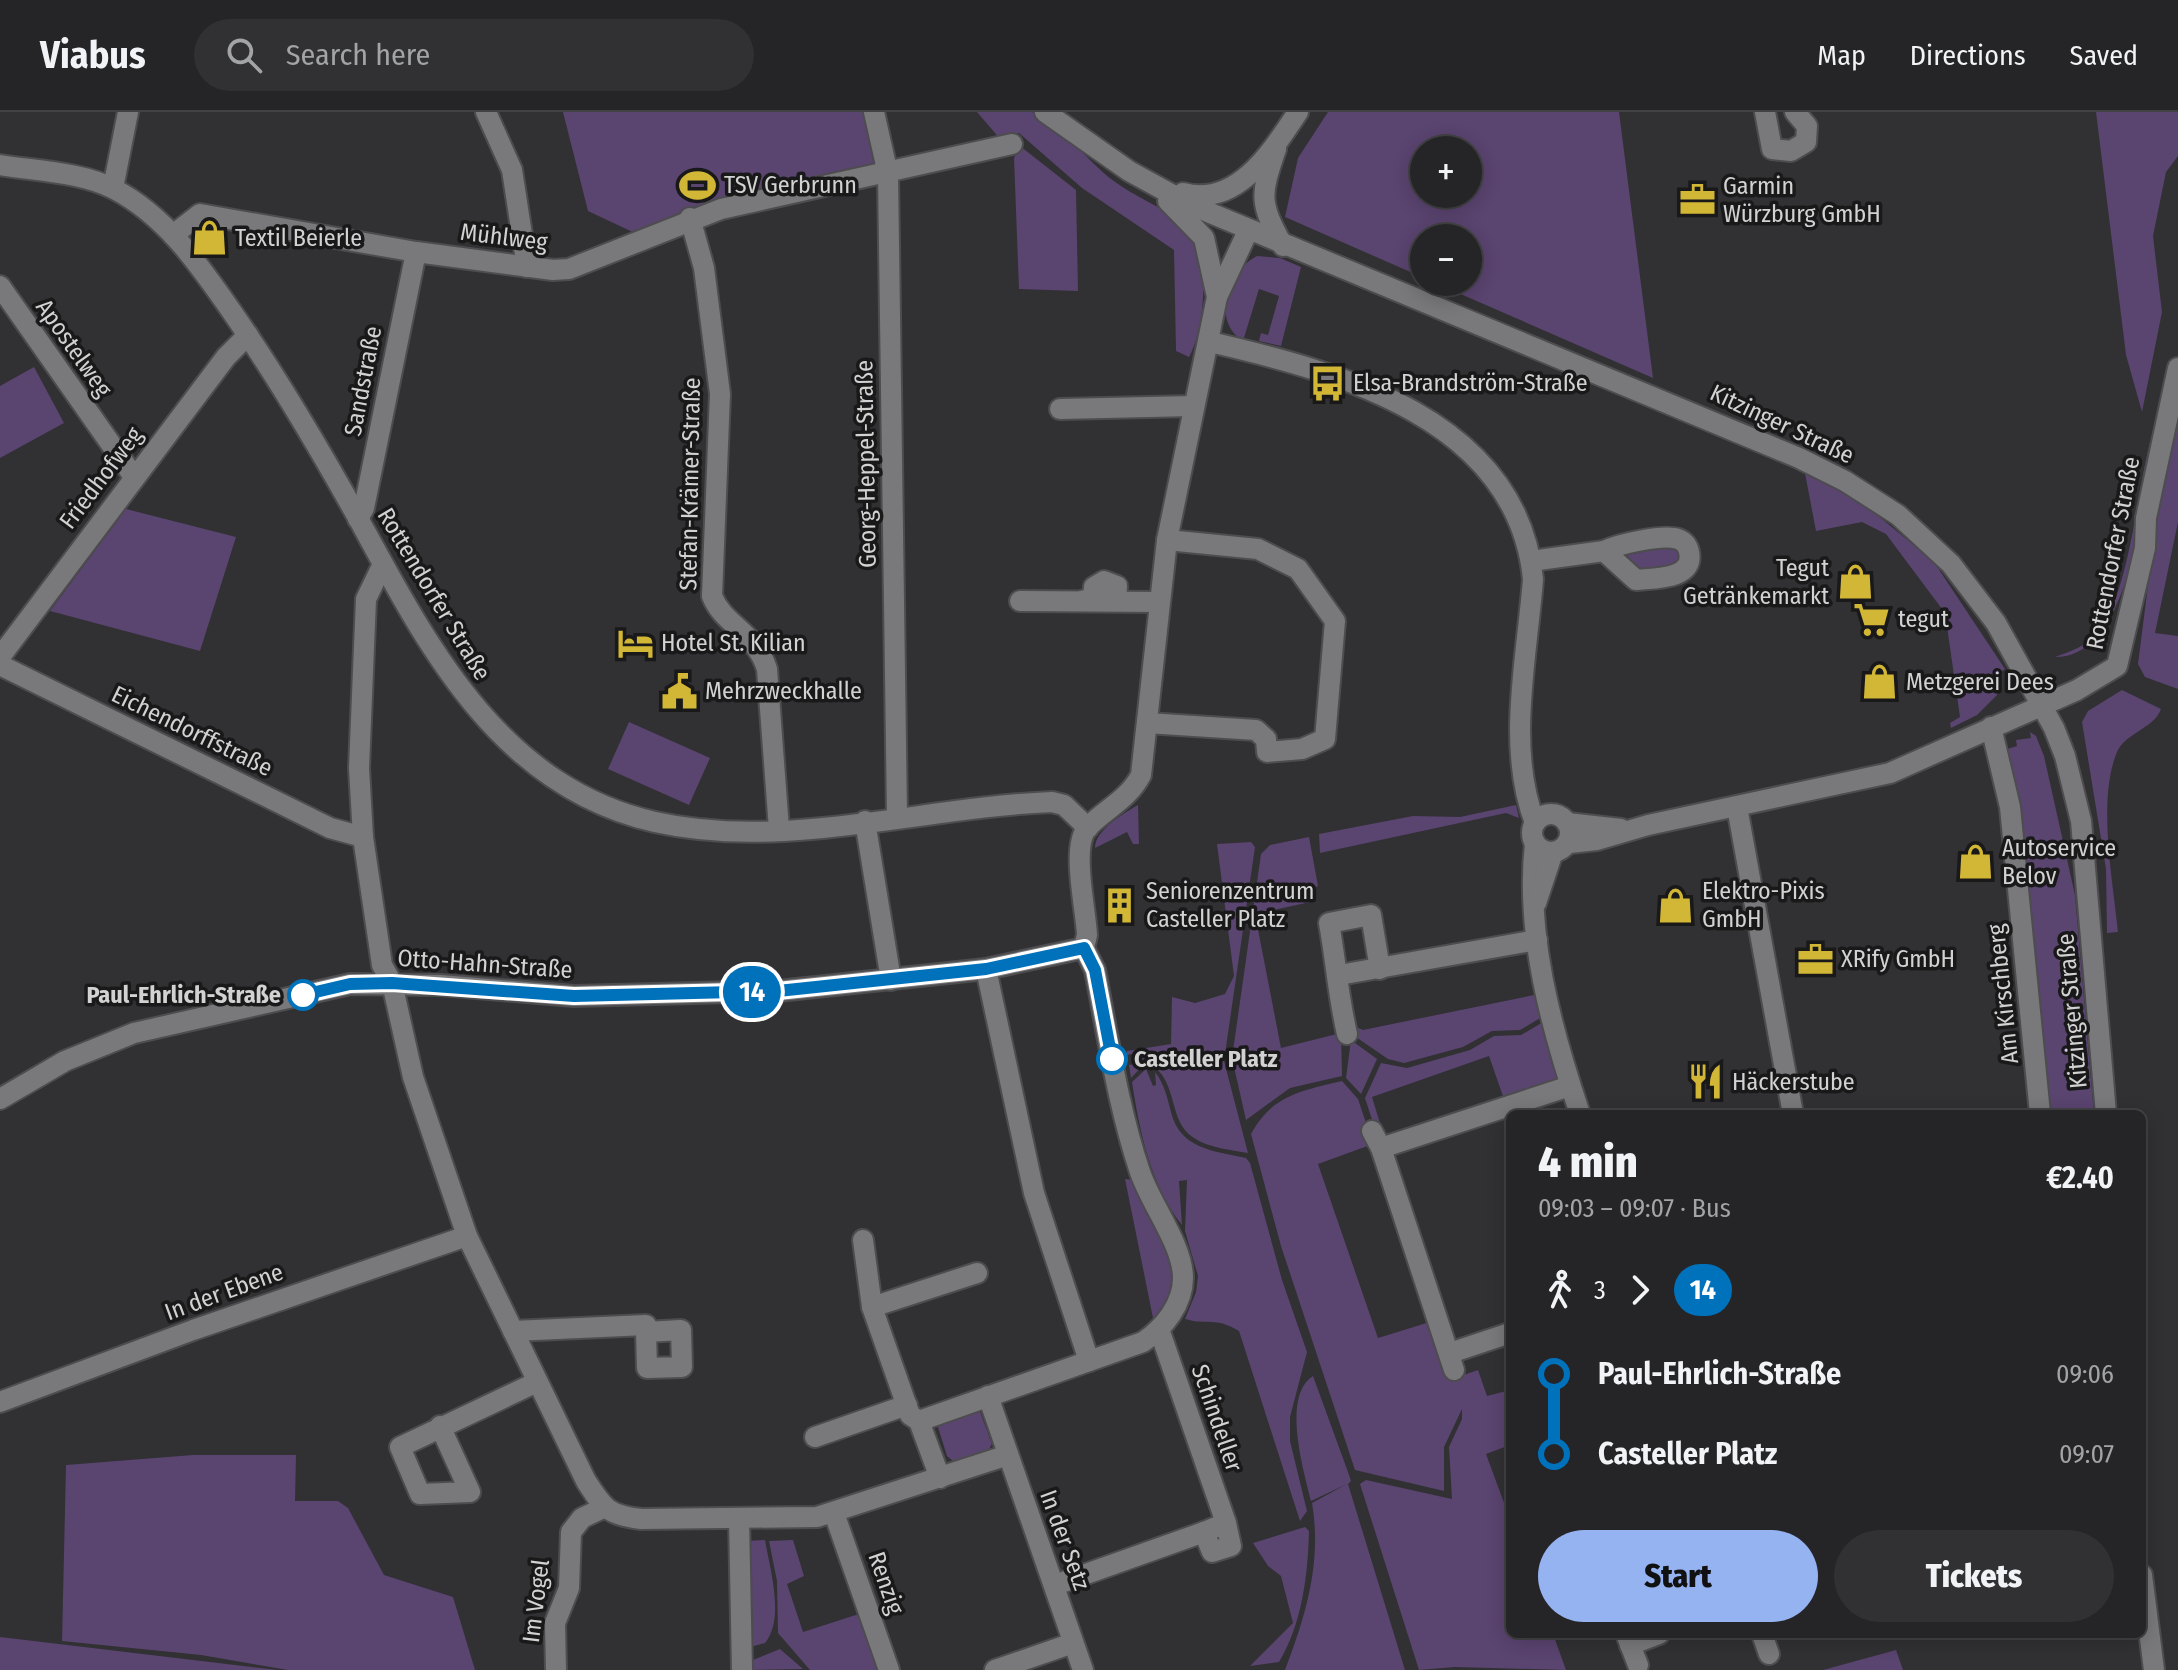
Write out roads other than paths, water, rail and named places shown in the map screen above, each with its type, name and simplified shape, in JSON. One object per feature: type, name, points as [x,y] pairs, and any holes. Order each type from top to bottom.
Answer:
[{"type":"street","points":[[113,188],[128,112]]},
{"type":"street","points":[[486,112],[512,170],[527,267]]},
{"type":"street","name":"Georg-Heppel-Straße","points":[[874,112],[888,174],[897,816]]},
{"type":"street","name":"Kitzinger Straße","points":[[1045,112],[1152,184],[1227,222],[1734,428],[1845,481],[1898,515],[1951,564],[1996,623],[2042,703],[2065,756],[2081,821],[2106,1110]]},
{"type":"street","points":[[1152,184],[1201,198],[1235,188],[1278,142],[1298,112]]},
{"type":"street","points":[[1765,112],[1772,149],[1791,151],[1806,142],[1807,126],[1795,112]]},
{"type":"street","points":[[1278,142],[1266,177],[1263,210],[1283,246]]},
{"type":"street","name":"Mühlweg","points":[[173,235],[189,219],[200,214],[416,252],[553,270],[589,263],[690,218],[800,190],[888,174],[1012,144]]},
{"type":"street","points":[[0,165],[84,179],[113,188],[173,235]]},
{"type":"street","points":[[1152,184],[1204,238],[1217,297]]},
{"type":"street","name":"Stefan-Krämer-Straße","points":[[690,218],[704,268],[720,394],[712,596],[721,611],[743,630],[762,654],[767,669],[772,773],[779,829]]},
{"type":"street","points":[[1211,259],[1227,222]]},
{"type":"street","points":[[815,1437],[988,1396],[1143,1342],[1159,1329],[1182,1292],[1181,1258],[1154,1208],[1140,1173],[1124,1117],[1095,970],[1080,950],[1087,935],[1079,853],[1088,828],[1127,796],[1141,775],[1167,540],[1193,406],[1210,342],[1217,297],[1248,231]]},
{"type":"street","name":"Rottendorfer Straße","points":[[173,235],[248,335],[442,667],[500,734],[544,770],[595,801],[652,821],[710,830],[779,829],[1052,802],[1064,805],[1088,828]]},
{"type":"street","name":"Sandstraße","points":[[358,519],[370,482],[416,252]]},
{"type":"street","name":"Apostelweg","points":[[0,286],[134,477]]},
{"type":"street","name":"Friedhofweg","points":[[0,657],[226,357],[248,335]]},
{"type":"street","points":[[1210,342],[1334,374],[1417,411],[1493,477],[1521,529],[1531,561],[1533,579],[1521,768],[1525,796],[1552,833],[1597,840],[1629,830],[1890,773],[2042,703]]},
{"type":"street","name":"Rottendorfer Straße","points":[[2042,703],[2098,680],[2117,666],[2145,548],[2146,518],[2178,368]]},
{"type":"street","points":[[1060,409],[1193,406]]},
{"type":"street","points":[[1147,723],[1256,730],[1266,739],[1267,752],[1302,749],[1325,739],[1329,718],[1335,621],[1298,569],[1258,549],[1167,540]]},
{"type":"street","points":[[1531,561],[1604,551]]},
{"type":"street","points":[[382,566],[366,599],[359,768],[363,837],[382,965],[392,983],[413,1077],[467,1236],[537,1382],[603,1508],[619,1516],[641,1519],[817,1517],[834,1513],[1008,1455],[988,1396]]},
{"type":"street","points":[[1020,601],[1159,602]]},
{"type":"street","name":"Eichendorffstraße","points":[[0,665],[330,828],[363,837]]},
{"type":"street","name":"Am Kirschberg","points":[[1991,727],[2010,807],[2040,1110]]},
{"type":"street","points":[[1737,807],[1792,1110]]},
{"type":"street","points":[[865,821],[891,980]]},
{"type":"street","points":[[1552,833],[1530,879],[1537,940],[1551,1014],[1579,1110]]},
{"type":"street","points":[[1347,1034],[1335,984],[1339,975],[1329,923],[1371,915],[1380,969]]},
{"type":"street","points":[[1339,975],[1537,940]]},
{"type":"street","name":"Otto-Hahn-Straße","points":[[0,1099],[65,1061],[163,1023],[350,984],[392,983],[574,996],[778,991],[986,969],[1080,950]]},
{"type":"street","points":[[986,969],[1034,1193],[1089,1361]]},
{"type":"street","points":[[1506,1335],[1452,1362],[1376,1140],[1570,1086]]},
{"type":"street","name":"In der Ebene","points":[[0,1402],[222,1319],[467,1236]]},
{"type":"street","points":[[863,1240],[872,1307],[940,1478]]},
{"type":"street","points":[[872,1307],[977,1273]]},
{"type":"street","points":[[513,1331],[646,1325],[646,1332]]},
{"type":"street","name":"Schindeller","points":[[1055,1585],[1226,1523],[1159,1329]]},
{"type":"street","points":[[440,1426],[537,1382]]},
{"type":"street","name":"In der Setz","points":[[1008,1455],[1083,1670]]},
{"type":"street","name":"Im Vogel","points":[[556,1670],[555,1623],[569,1588],[571,1532],[582,1518],[603,1508]]},
{"type":"street","name":"Renzig","points":[[834,1513],[889,1670]]},
{"type":"street","points":[[739,1518],[742,1670]]},
{"type":"street","points":[[2146,1608],[2154,1670]]},
{"type":"street","points":[[1763,1638],[1769,1654]]},
{"type":"street","points":[[1628,1639],[1638,1665]]},
{"type":"street","points":[[995,1670],[1073,1643]]},
{"type":"place","name":"TSV Gerbrunn","points":[[698,185]]},
{"type":"place","name":"Garmin Würzburg GmbH","points":[[1697,200]]},
{"type":"place","name":"Textil Beierle","points":[[209,238]]},
{"type":"place","name":"Elsa-Brandström-Straße","points":[[1327,383]]},
{"type":"place","name":"Tegut Getränkemarkt","points":[[1855,582]]},
{"type":"place","name":"tegut","points":[[1872,619]]},
{"type":"place","name":"Hotel St. Kilian","points":[[635,643]]},
{"type":"place","name":"Metzgerei Dees","points":[[1880,682]]},
{"type":"place","name":"Mehrzweckhalle","points":[[679,691]]},
{"type":"place","name":"Autoservice Belov","points":[[1976,862]]},
{"type":"place","name":"Seniorenzentrum Casteller Platz","points":[[1120,905]]},
{"type":"place","name":"Elektro-Pixis GmbH","points":[[1676,905]]},
{"type":"place","name":"XRify GmbH","points":[[1815,959]]},
{"type":"place","name":"Paul-Ehrlich-Straße","points":[[303,995]]},
{"type":"place","name":"Casteller Platz","points":[[1112,1059]]},
{"type":"place","name":"Häckerstube","points":[[1706,1082]]}]
